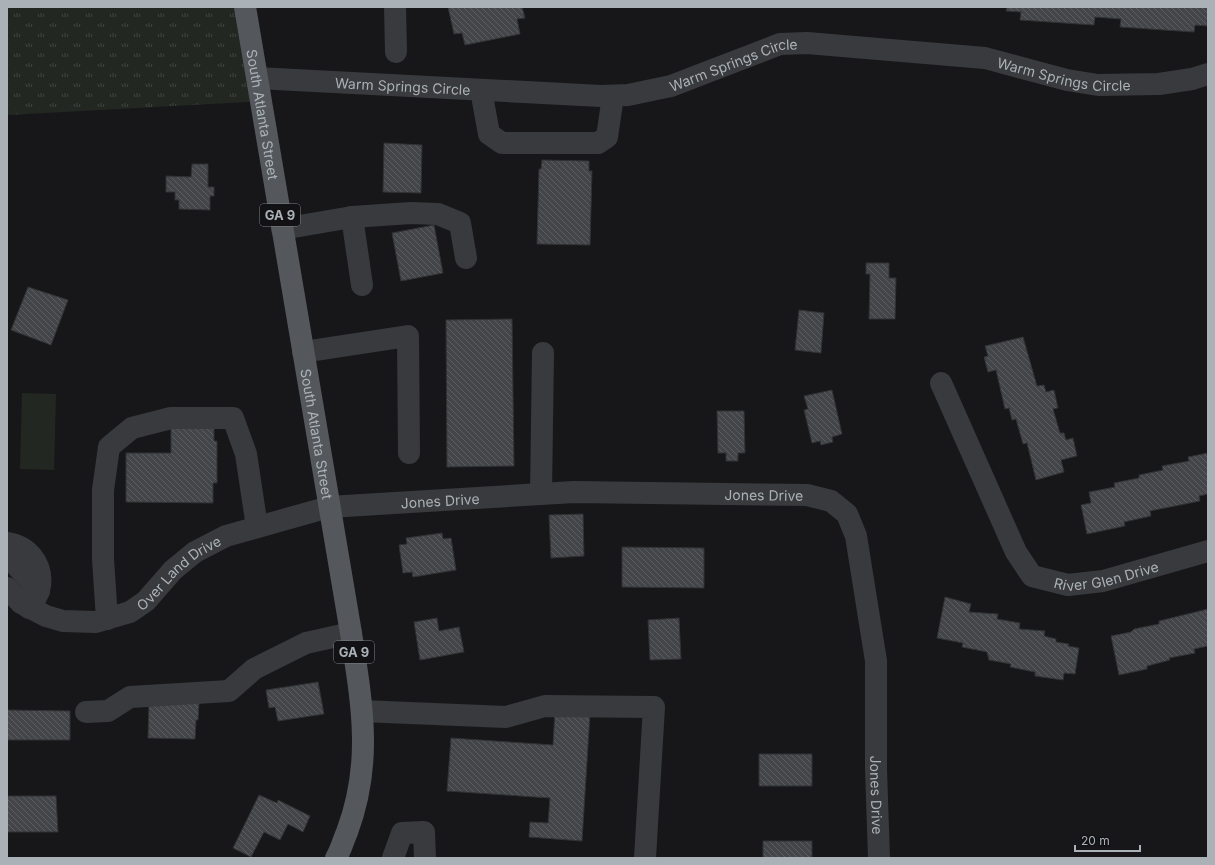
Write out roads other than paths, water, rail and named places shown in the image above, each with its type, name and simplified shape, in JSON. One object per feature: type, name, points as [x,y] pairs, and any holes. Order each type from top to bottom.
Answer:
[{"type":"main road","name":"South Atlanta Street","points":[[245,7],[351,633],[364,729],[363,771],[354,814],[336,858]]},
{"type":"street","points":[[395,7],[396,52]]},
{"type":"street","name":"Warm Springs Circle","points":[[257,78],[613,96],[628,95],[671,86],[780,44],[807,43],[985,58],[1067,80],[1098,85],[1159,84],[1192,79],[1208,74]]},
{"type":"street","points":[[481,90],[489,134],[502,143],[598,143],[607,137],[613,96]]},
{"type":"street","points":[[282,228],[352,217],[411,213],[438,214],[460,223],[466,258]]},
{"type":"street","points":[[352,217],[362,285]]},
{"type":"street","points":[[303,352],[408,336],[409,453]]},
{"type":"street","points":[[541,494],[543,353]]},
{"type":"street","name":"River Glen Drive","points":[[941,383],[1016,552],[1032,576],[1068,585],[1103,581],[1208,552]]},
{"type":"street","points":[[107,619],[103,559],[103,490],[109,447],[132,428],[172,418],[233,418],[246,454],[257,526]]},
{"type":"street","name":"Jones Drive","points":[[330,507],[574,492],[807,495],[831,501],[847,514],[856,536],[876,661],[876,769],[879,858]]},
{"type":"street","name":"Over Land Drive","points":[[7,555],[34,600],[46,616],[63,621],[96,622],[130,612],[146,601],[173,570],[195,552],[226,536],[257,526],[330,507]]},
{"type":"street","points":[[7,543],[24,548],[38,565],[41,576],[34,600]]},
{"type":"street","name":"Over Land Drive","points":[[7,588],[34,600]]},
{"type":"street","points":[[86,712],[108,711],[130,697],[229,691],[254,669],[306,643],[351,633]]},
{"type":"street","points":[[362,711],[506,717],[546,706],[654,707],[645,858]]},
{"type":"street","points":[[393,858],[402,833],[424,832],[425,858]]}]
